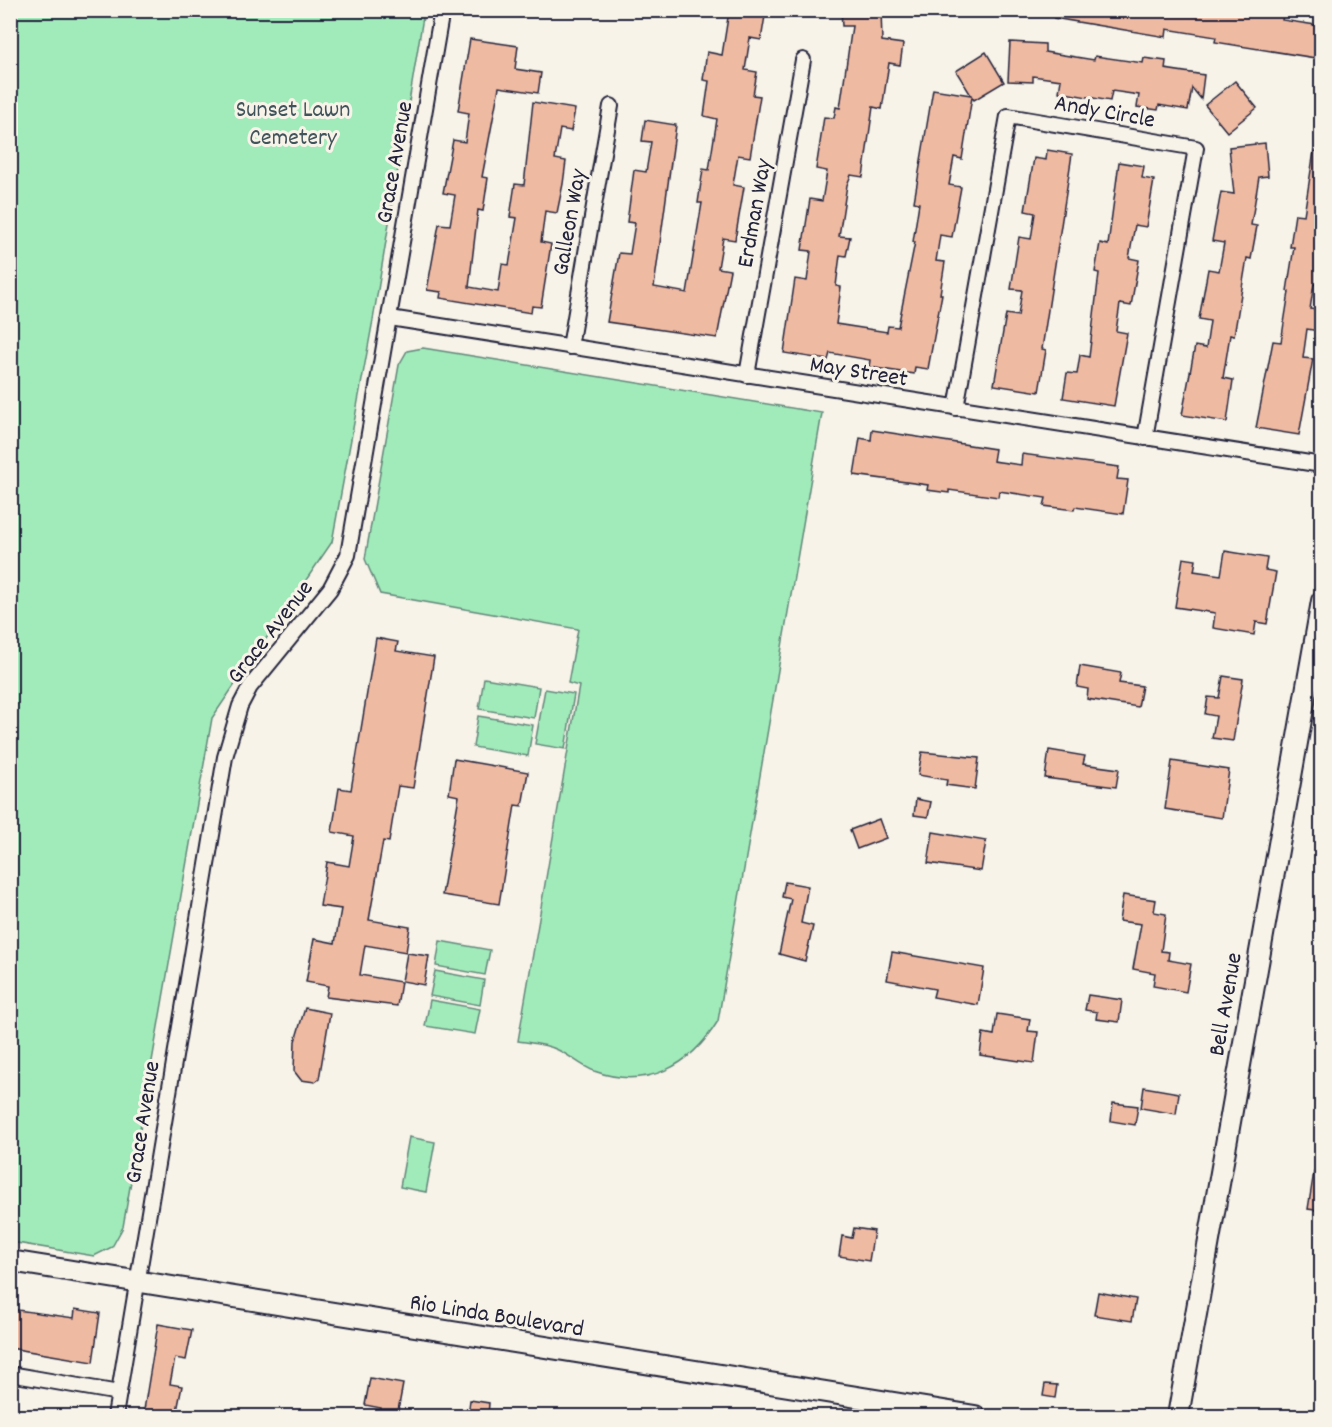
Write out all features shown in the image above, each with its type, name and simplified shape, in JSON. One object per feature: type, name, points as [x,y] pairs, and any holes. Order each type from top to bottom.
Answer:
[{"type":"main road","name":"Bell Avenue","points":[[1178,1416],[1322,601]]},
{"type":"main road","name":"Rio Linda Boulevard","points":[[10,1260],[975,1416]]},
{"type":"street","name":"Grace Avenue","points":[[115,1416],[225,757],[240,706],[250,687],[330,589],[348,555],[442,10]]},
{"type":"street","name":"Erdman Way","points":[[747,375],[803,60]]},
{"type":"street","name":"Galleon Way","points":[[570,347],[611,106]]},
{"type":"street","name":"Andy Circle","points":[[956,408],[1008,116],[1196,148],[1144,438]]},
{"type":"street","name":"May Street","points":[[390,318],[1322,465]]},
{"type":"street","points":[[10,1374],[119,1393]]},
{"type":"green space","name":"Sunset Lawn Cemetery","points":[[10,11],[424,11],[373,320],[332,542],[212,718],[123,1227],[112,1247],[94,1256],[11,1242]]},
{"type":"green space","points":[[423,348],[822,413],[718,1021],[694,1051],[680,1062],[649,1076],[631,1078],[594,1071],[553,1048],[518,1041],[579,686],[568,683],[578,629],[380,594],[365,559],[399,365],[407,351]]},
{"type":"green space","points":[[484,678],[539,687],[534,718],[479,709]]},
{"type":"green space","points":[[545,689],[574,694],[565,749],[535,744]]},
{"type":"green space","points":[[478,716],[533,725],[528,756],[473,747]]},
{"type":"green space","points":[[440,941],[490,950],[485,975],[436,966]]},
{"type":"green space","points":[[435,971],[484,980],[480,1005],[430,996]]},
{"type":"green space","points":[[430,1000],[480,1009],[475,1034],[425,1026]]},
{"type":"green space","points":[[409,1137],[435,1142],[426,1192],[400,1187]]},
{"type":"building","points":[[841,10],[881,10],[882,41],[903,44],[900,65],[889,63],[882,109],[873,107],[863,177],[851,175],[847,185],[839,236],[850,237],[846,256],[840,255],[836,286],[841,287],[836,324],[887,332],[888,326],[898,327],[915,242],[913,242],[919,203],[914,202],[933,89],[971,95],[956,71],[986,52],[1004,82],[974,100],[972,97],[962,159],[954,157],[949,185],[961,187],[952,237],[940,235],[936,261],[945,262],[940,294],[942,294],[928,369],[915,367],[914,374],[869,367],[870,360],[830,353],[828,360],[784,353],[795,279],[807,281],[811,251],[802,250],[810,199],[822,201],[827,171],[816,169],[824,117],[834,118],[836,107],[840,108],[852,26],[842,26]]},
{"type":"building","points":[[1054,10],[1217,10],[1231,13],[1232,10],[1284,10],[1282,20],[1322,26],[1322,59],[1215,42],[1216,37],[1167,29],[1166,37],[1054,18]]},
{"type":"building","points":[[729,11],[765,16],[761,40],[750,38],[745,70],[757,72],[753,95],[760,96],[750,157],[738,155],[733,185],[744,187],[735,240],[723,238],[718,268],[730,270],[717,338],[607,322],[619,253],[630,254],[635,223],[627,222],[634,170],[646,172],[651,142],[642,141],[645,120],[676,125],[654,287],[687,293],[702,203],[698,203],[703,169],[709,170],[717,119],[704,116],[709,81],[703,80],[707,52],[722,55]]},
{"type":"building","points":[[470,39],[518,46],[515,69],[541,73],[538,93],[499,87],[482,177],[488,178],[483,211],[478,210],[469,287],[498,292],[502,264],[509,265],[517,218],[510,217],[515,184],[524,185],[533,102],[575,109],[571,131],[560,129],[555,159],[566,161],[563,184],[557,213],[545,211],[541,242],[551,244],[541,307],[532,306],[531,313],[440,298],[441,292],[427,290],[439,224],[450,225],[455,195],[443,193],[453,140],[465,142],[469,113],[458,111]]},
{"type":"building","points":[[1010,42],[1045,44],[1045,52],[1094,60],[1095,56],[1143,63],[1144,58],[1166,61],[1165,69],[1204,75],[1201,99],[1192,88],[1188,110],[1159,105],[1158,110],[1137,107],[1139,95],[1112,91],[1110,101],[1059,92],[1061,80],[1033,76],[1033,82],[1008,81]]},
{"type":"building","points":[[1235,81],[1257,108],[1227,132],[1205,105]]},
{"type":"building","points":[[1265,143],[1268,176],[1259,177],[1251,225],[1257,226],[1251,259],[1247,258],[1234,336],[1230,335],[1223,378],[1233,380],[1227,422],[1182,415],[1195,346],[1206,348],[1210,321],[1199,319],[1208,269],[1219,271],[1224,243],[1212,241],[1221,192],[1234,194],[1229,147]]},
{"type":"building","points":[[1047,150],[1072,154],[1042,349],[1046,350],[1039,392],[994,385],[1006,314],[1018,316],[1022,290],[1011,289],[1019,237],[1031,239],[1035,213],[1025,211],[1034,158],[1046,160]]},
{"type":"building","points":[[1314,151],[1322,152],[1319,263],[1322,263],[1322,285],[1314,284],[1310,309],[1322,310],[1322,314],[1319,331],[1307,329],[1303,358],[1313,359],[1299,435],[1256,428],[1273,341],[1281,342],[1294,247],[1290,247],[1295,214],[1304,215]]},
{"type":"building","points":[[1119,162],[1144,166],[1142,178],[1154,180],[1146,227],[1135,225],[1129,258],[1139,260],[1131,306],[1120,304],[1116,331],[1127,333],[1114,406],[1063,398],[1067,373],[1077,374],[1080,355],[1089,357],[1099,273],[1095,272],[1100,243],[1108,245]]},
{"type":"building","points":[[872,430],[995,449],[993,461],[1021,465],[1022,454],[1119,467],[1117,479],[1128,480],[1123,514],[1075,507],[1074,510],[1044,506],[1046,498],[999,491],[998,497],[949,490],[949,493],[927,490],[928,485],[854,475],[860,438],[871,440]]},
{"type":"building","points":[[1225,551],[1267,558],[1265,570],[1276,572],[1267,624],[1256,622],[1254,635],[1213,628],[1215,613],[1175,607],[1183,558],[1196,560],[1194,571],[1221,575]]},
{"type":"building","points":[[376,638],[398,642],[396,651],[434,657],[413,788],[398,786],[389,842],[383,841],[369,920],[410,927],[406,952],[365,945],[360,975],[401,982],[397,1006],[326,997],[328,986],[306,982],[314,939],[335,943],[341,909],[320,906],[327,862],[349,866],[354,836],[332,832],[339,788],[351,790]]},
{"type":"building","points":[[1080,666],[1121,673],[1119,683],[1142,686],[1138,707],[1087,699],[1088,689],[1077,687]]},
{"type":"building","points":[[1223,676],[1243,679],[1233,741],[1212,738],[1216,716],[1205,714],[1208,697],[1219,698]]},
{"type":"building","points":[[1049,750],[1085,756],[1083,764],[1119,769],[1116,787],[1045,778]]},
{"type":"building","points":[[922,752],[979,758],[975,789],[946,785],[947,780],[918,775]]},
{"type":"building","points":[[454,759],[528,772],[522,806],[515,805],[499,904],[442,895],[459,796],[449,794]]},
{"type":"building","points":[[1172,761],[1229,770],[1222,818],[1165,809]]},
{"type":"building","points":[[916,799],[931,802],[928,817],[914,815]]},
{"type":"building","points":[[879,819],[886,838],[857,849],[850,830]]},
{"type":"building","points":[[933,832],[986,841],[981,871],[928,863]]},
{"type":"building","points":[[785,882],[808,886],[801,923],[813,926],[805,961],[779,954],[791,899],[782,897]]},
{"type":"building","points":[[1123,895],[1156,900],[1154,912],[1166,914],[1161,951],[1169,952],[1168,960],[1191,964],[1186,992],[1153,986],[1155,973],[1133,969],[1141,924],[1119,921]]},
{"type":"building","points":[[892,952],[984,968],[978,1005],[933,997],[935,989],[887,980]]},
{"type":"building","points":[[407,953],[429,956],[424,985],[402,981]]},
{"type":"building","points":[[1088,995],[1122,1000],[1119,1022],[1096,1019],[1097,1012],[1085,1010]]},
{"type":"building","points":[[305,1008],[330,1013],[319,1079],[315,1082],[301,1080],[294,1071],[295,1041]]},
{"type":"building","points":[[997,1014],[1030,1019],[1028,1031],[1038,1032],[1034,1063],[980,1055],[983,1033],[994,1035]]},
{"type":"building","points":[[1144,1087],[1179,1093],[1176,1114],[1141,1108]]},
{"type":"building","points":[[1113,1103],[1138,1106],[1135,1125],[1111,1121]]},
{"type":"building","points":[[1314,1172],[1322,1173],[1322,1211],[1308,1209]]},
{"type":"building","points":[[854,1228],[874,1231],[869,1261],[839,1256],[842,1236],[852,1238]]},
{"type":"building","points":[[1098,1292],[1136,1299],[1132,1321],[1094,1315]]},
{"type":"building","points":[[10,1309],[74,1318],[75,1309],[100,1313],[93,1362],[10,1348]]},
{"type":"building","points":[[158,1324],[192,1330],[186,1360],[175,1358],[170,1384],[182,1386],[176,1416],[143,1416]]},
{"type":"building","points":[[370,1378],[403,1384],[397,1416],[380,1416],[381,1408],[365,1405]]},
{"type":"building","points":[[1045,1384],[1057,1385],[1055,1398],[1043,1396]]},
{"type":"building","points":[[470,1400],[489,1403],[488,1416],[468,1416]]}]
